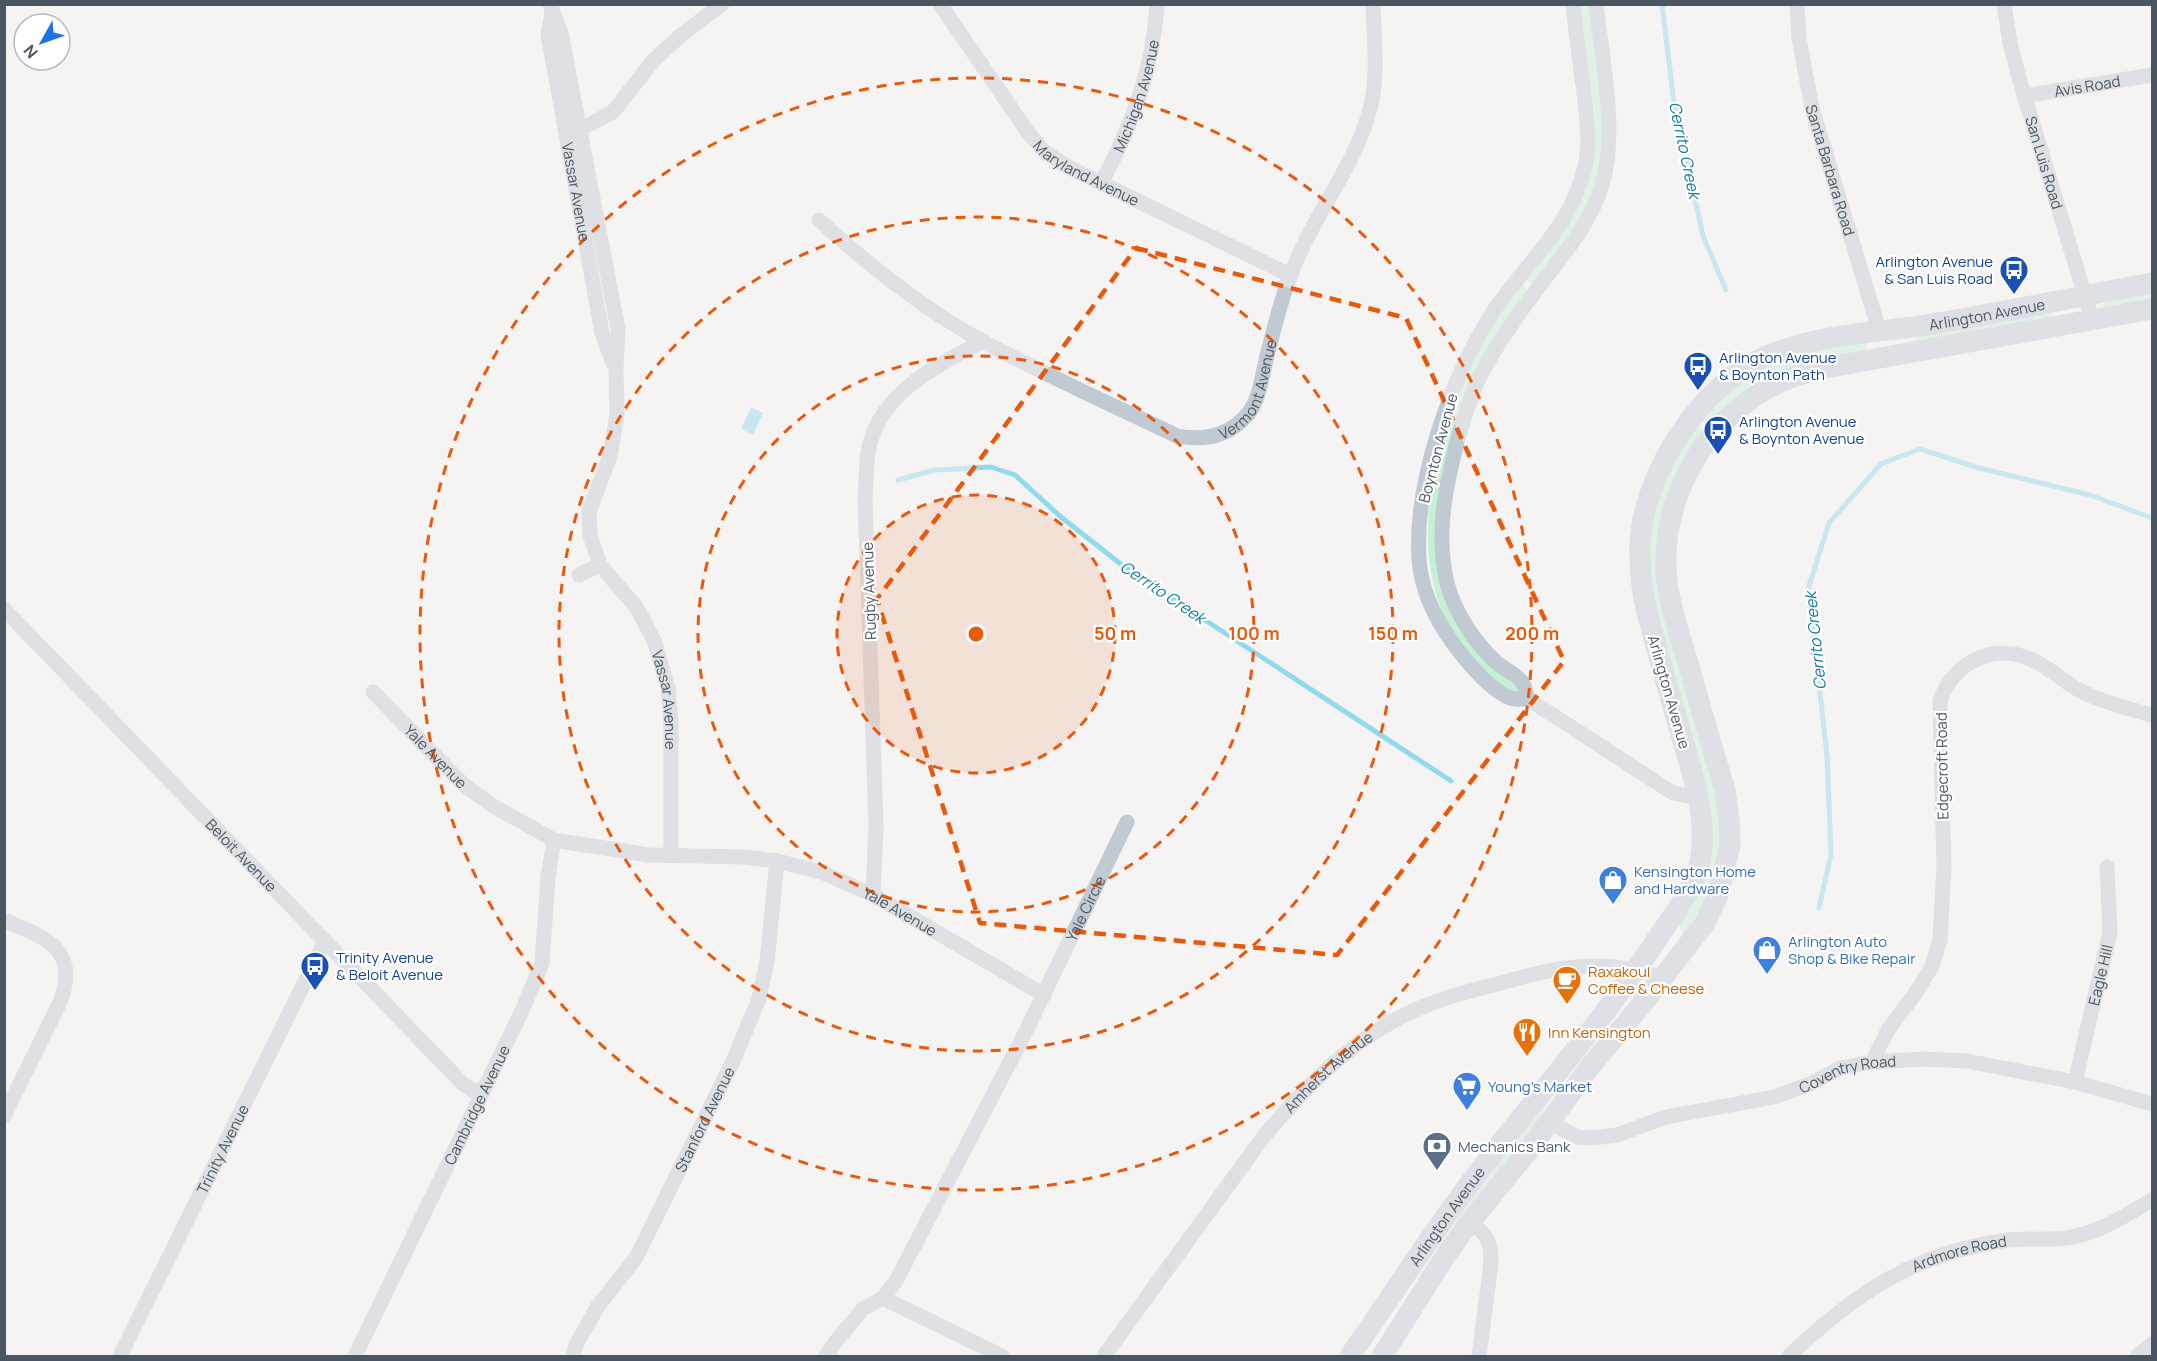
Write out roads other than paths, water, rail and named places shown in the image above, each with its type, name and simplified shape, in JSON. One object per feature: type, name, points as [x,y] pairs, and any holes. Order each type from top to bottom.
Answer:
[{"type":"main road","name":"Arlington Avenue","points":[[1352,1356],[1422,1249],[1480,1170],[1600,1020],[1635,971],[1689,893],[1699,869],[1702,842],[1698,798],[1648,616],[1641,580],[1640,540],[1648,501],[1656,477],[1668,454],[1693,417],[1721,386],[1741,371],[1764,357],[1816,340],[1925,324],[2152,283]]},
{"type":"main road","name":"Arlington Avenue","points":[[1382,1356],[1446,1255],[1470,1222],[1705,923],[1718,895],[1730,845],[1725,790],[1672,609],[1666,572],[1666,541],[1675,500],[1690,467],[1704,445],[1743,405],[1777,384],[1798,375],[1870,358],[2152,309]]},
{"type":"street","points":[[581,129],[613,112],[660,55],[680,36],[722,4]]},
{"type":"street","name":"Maryland Avenue","points":[[940,4],[1044,151],[1066,166],[1290,275]]},
{"type":"street","name":"Michigan Avenue","points":[[1102,182],[1125,138],[1140,97],[1155,36],[1157,4]]},
{"type":"street","name":"Vermont Avenue","points":[[819,220],[868,264],[909,295],[983,342],[1177,436],[1193,439],[1223,434],[1235,427],[1254,406],[1290,275],[1331,192],[1359,145],[1376,80],[1373,4]]},
{"type":"street","name":"Boynton Avenue","points":[[1573,4],[1587,123],[1585,165],[1575,196],[1559,228],[1491,315],[1447,404],[1427,477],[1420,517],[1419,560],[1428,598],[1440,626],[1462,657],[1482,677],[1511,699],[1528,699],[1673,793],[1698,798]]},
{"type":"street","name":"Boynton Avenue","points":[[1528,699],[1523,682],[1497,663],[1477,642],[1459,614],[1448,584],[1441,545],[1443,504],[1449,471],[1466,410],[1484,369],[1516,318],[1580,233],[1602,185],[1606,166],[1609,124],[1596,4]]},
{"type":"street","name":"Santa Barbara Road","points":[[1797,4],[1799,38],[1812,108],[1879,330]]},
{"type":"street","name":"San Luis Road","points":[[2004,4],[2010,44],[2024,96],[2092,319]]},
{"type":"street","name":"Vassar Avenue","points":[[551,9],[561,33],[618,330],[615,369],[616,415],[610,456],[589,512],[590,535],[600,565],[637,608],[655,643],[668,688],[671,725],[671,855]]},
{"type":"street","name":"Vassar Avenue","points":[[551,9],[548,34],[602,333],[615,369]]},
{"type":"street","name":"Avis Road","points":[[2024,96],[2152,75]]},
{"type":"street","name":"Rugby Avenue","points":[[873,895],[876,826],[866,499],[868,451],[879,420],[893,400],[911,383],[929,371],[983,342]]},
{"type":"street","points":[[579,575],[600,565]]},
{"type":"street","points":[[4,632],[8,613]]},
{"type":"street","name":"Beloit Avenue","points":[[8,613],[464,1084],[472,1090],[483,1092]]},
{"type":"street","name":"Edgecroft Road","points":[[1872,1062],[1888,1030],[1917,992],[1932,966],[1940,940],[1944,866],[1940,702],[1946,686],[1960,670],[1976,658],[1998,653],[2018,654],[2039,663],[2084,694],[2109,704],[2152,715]]},
{"type":"street","name":"Yale Avenue","points":[[373,692],[464,785],[493,806],[554,840],[627,853],[745,857],[777,861],[821,873],[873,895],[1044,995]]},
{"type":"street","name":"Yale Circle","points":[[1044,995],[1127,822]]},
{"type":"street","name":"Cambridge Avenue","points":[[355,1356],[521,1013],[542,963],[548,877],[554,840]]},
{"type":"street","name":"Stanford Avenue","points":[[573,1356],[577,1343],[598,1306],[636,1258],[734,1059],[759,999],[767,961],[777,861]]},
{"type":"street","name":"Eagle Hill","points":[[2075,1082],[2110,932],[2107,867]]},
{"type":"street","points":[[4,920],[46,939],[59,950],[67,972],[61,1000],[4,1116]]},
{"type":"street","name":"Trinity Avenue","points":[[120,1356],[325,941]]},
{"type":"street","name":"Amherst Avenue","points":[[1104,1356],[1292,1102],[1358,1043],[1397,1018],[1446,998],[1526,975],[1558,969],[1597,966],[1663,977]]},
{"type":"street","points":[[826,1356],[863,1309],[883,1298],[896,1281],[1044,995]]},
{"type":"street","name":"Coventry Road","points":[[1549,1122],[1577,1137],[1617,1135],[1666,1117],[1774,1097],[1810,1084],[1840,1068],[1872,1062],[1923,1059],[1967,1061],[2075,1082],[2152,1104]]},
{"type":"street","name":"Ardmore Road","points":[[1789,1356],[1849,1303],[1887,1278],[1918,1263],[2001,1241],[2065,1238],[2091,1232],[2111,1224],[2152,1200]]},
{"type":"street","points":[[1470,1222],[1480,1229],[1490,1242],[1491,1252],[1479,1356]]},
{"type":"street","points":[[883,1298],[1002,1356]]},
{"type":"street","points":[[2138,1356],[2152,1344]]},
{"type":"water","points":[[751,407],[763,413],[753,435],[741,429]]},
{"type":"waterway","name":"Cerrito Creek","points":[[1662,4],[1674,103],[1703,236],[1726,290]]},
{"type":"waterway","name":"Cerrito Creek","points":[[1819,908],[1831,854],[1827,755],[1808,589],[1829,523],[1881,464],[1920,449],[1979,468],[2090,495],[2152,518]]},
{"type":"waterway","name":"Cerrito Creek","points":[[898,480],[935,470],[991,467],[1015,475],[1061,517],[1127,569],[1451,781]]},
{"type":"place","name":"Arlington Avenue & San Luis Road","points":[[2014,296]]},
{"type":"place","name":"Arlington Avenue & Boynton Path","points":[[1698,392]]},
{"type":"place","name":"Arlington Avenue & Boynton Avenue","points":[[1718,456]]},
{"type":"place","name":"Kensington Home and Hardware","points":[[1613,906]]},
{"type":"place","name":"Arlington Auto Shop & Bike Repair","points":[[1767,976]]},
{"type":"place","name":"Trinity Avenue & Beloit Avenue","points":[[315,992]]},
{"type":"place","name":"Raxakoul Coffee & Cheese","points":[[1567,1006]]},
{"type":"place","name":"Inn Kensington","points":[[1527,1058]]},
{"type":"place","name":"Young's Market","points":[[1467,1112]]},
{"type":"place","name":"Mechanics Bank","points":[[1437,1172]]}]
